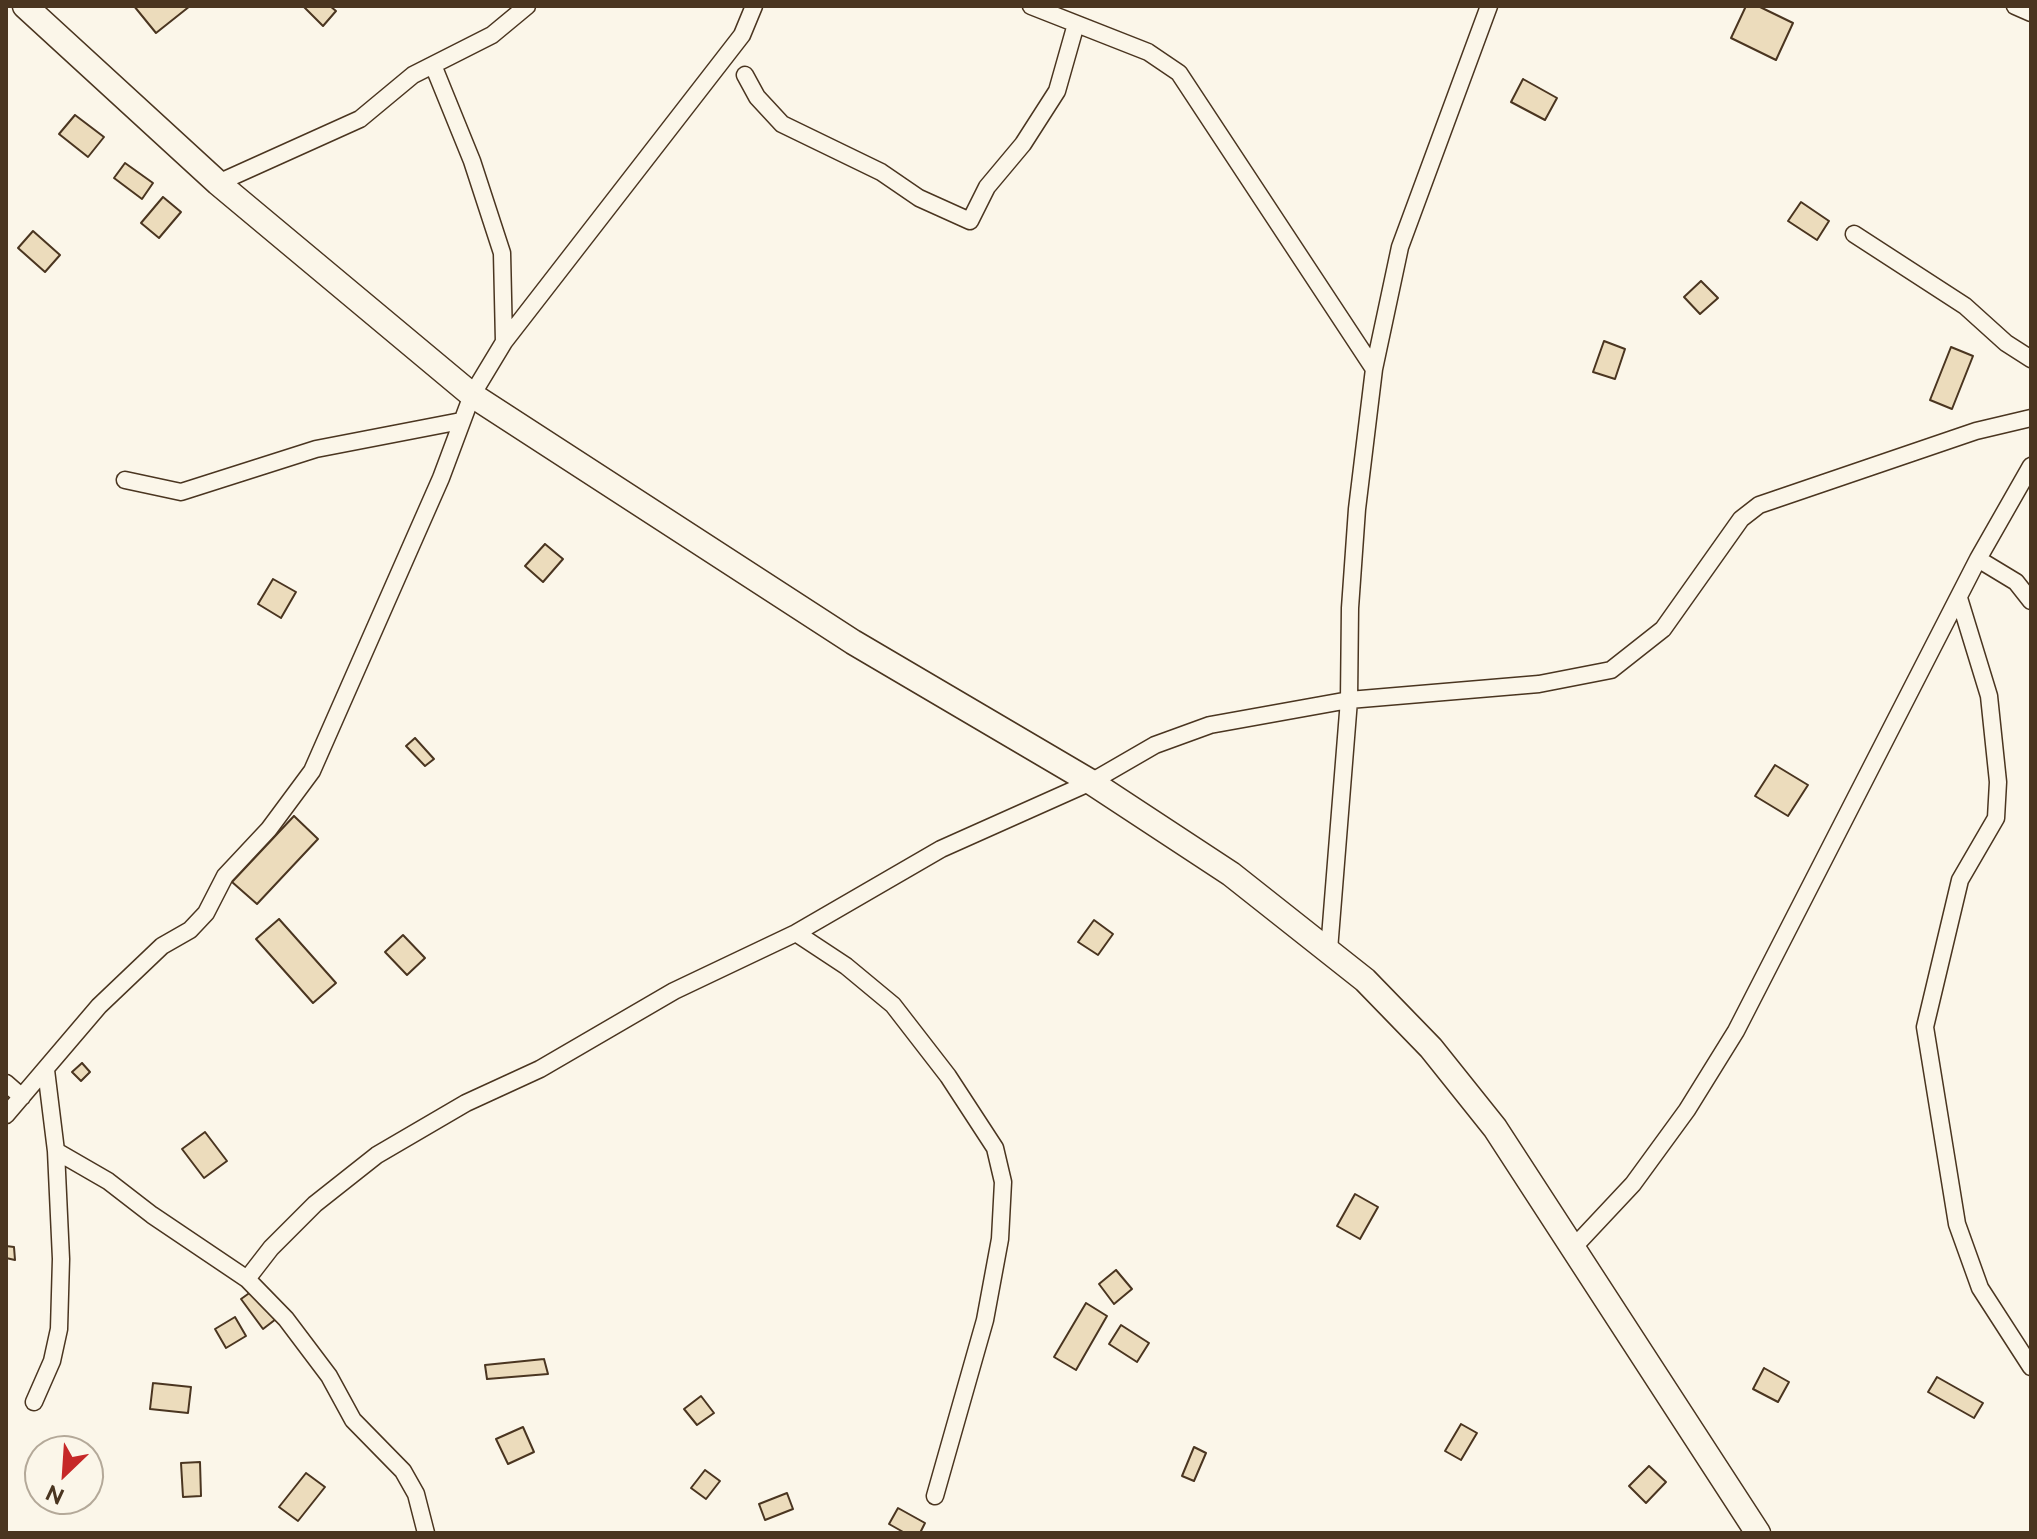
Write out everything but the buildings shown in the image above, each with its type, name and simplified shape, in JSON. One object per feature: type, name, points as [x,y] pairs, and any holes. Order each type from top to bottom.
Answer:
[{"type":"main road","points":[[25,6],[218,183],[472,395],[853,642],[1091,782],[1231,874],[1365,980],[1431,1048],[1495,1128],[1758,1533]]},
{"type":"street","points":[[218,183],[360,119],[413,75],[492,35],[527,6]]},
{"type":"street","points":[[6,1115],[99,1006],[162,946],[190,930],[206,913],[225,876],[269,829],[312,771],[441,478],[472,395],[504,342],[742,35],[754,6]]},
{"type":"street","points":[[1031,6],[1148,52],[1179,73],[1374,369]]},
{"type":"street","points":[[1329,950],[1349,700],[1350,608],[1357,509],[1374,369],[1400,247],[1489,6]]},
{"type":"street","points":[[2015,6],[2031,13]]},
{"type":"street","points":[[745,75],[757,97],[782,124],[881,172],[919,198],[970,221],[987,187],[1023,144],[1057,91],[1076,24]]},
{"type":"street","points":[[433,65],[472,161],[502,253],[504,342]]},
{"type":"street","points":[[1854,234],[1965,306],[2006,343],[2031,359]]},
{"type":"street","points":[[247,1279],[271,1248],[315,1204],[377,1155],[466,1103],[540,1069],[674,991],[796,933],[941,849],[1091,782],[1155,745],[1210,725],[1349,700],[1539,684],[1611,670],[1663,629],[1741,519],[1759,505],[1976,431],[2031,418]]},
{"type":"street","points":[[125,480],[181,492],[316,449],[461,421]]},
{"type":"street","points":[[1573,1248],[1633,1184],[1687,1110],[1736,1031],[1978,559],[2031,466]]},
{"type":"street","points":[[1978,559],[2016,582],[2031,601]]},
{"type":"street","points":[[1959,598],[1989,696],[1998,782],[1996,818],[1960,880],[1925,1027],[1957,1224],[1980,1288],[2031,1367]]},
{"type":"street","points":[[796,933],[846,966],[893,1005],[948,1076],[995,1148],[1003,1182],[1000,1239],[985,1320],[935,1496]]},
{"type":"street","points":[[34,1402],[52,1361],[59,1329],[61,1259],[56,1151],[46,1070]]},
{"type":"street","points":[[6,1083],[22,1097]]},
{"type":"street","points":[[56,1151],[108,1181],[247,1279],[286,1319],[329,1376],[353,1420],[403,1471],[416,1494],[426,1533]]}]
